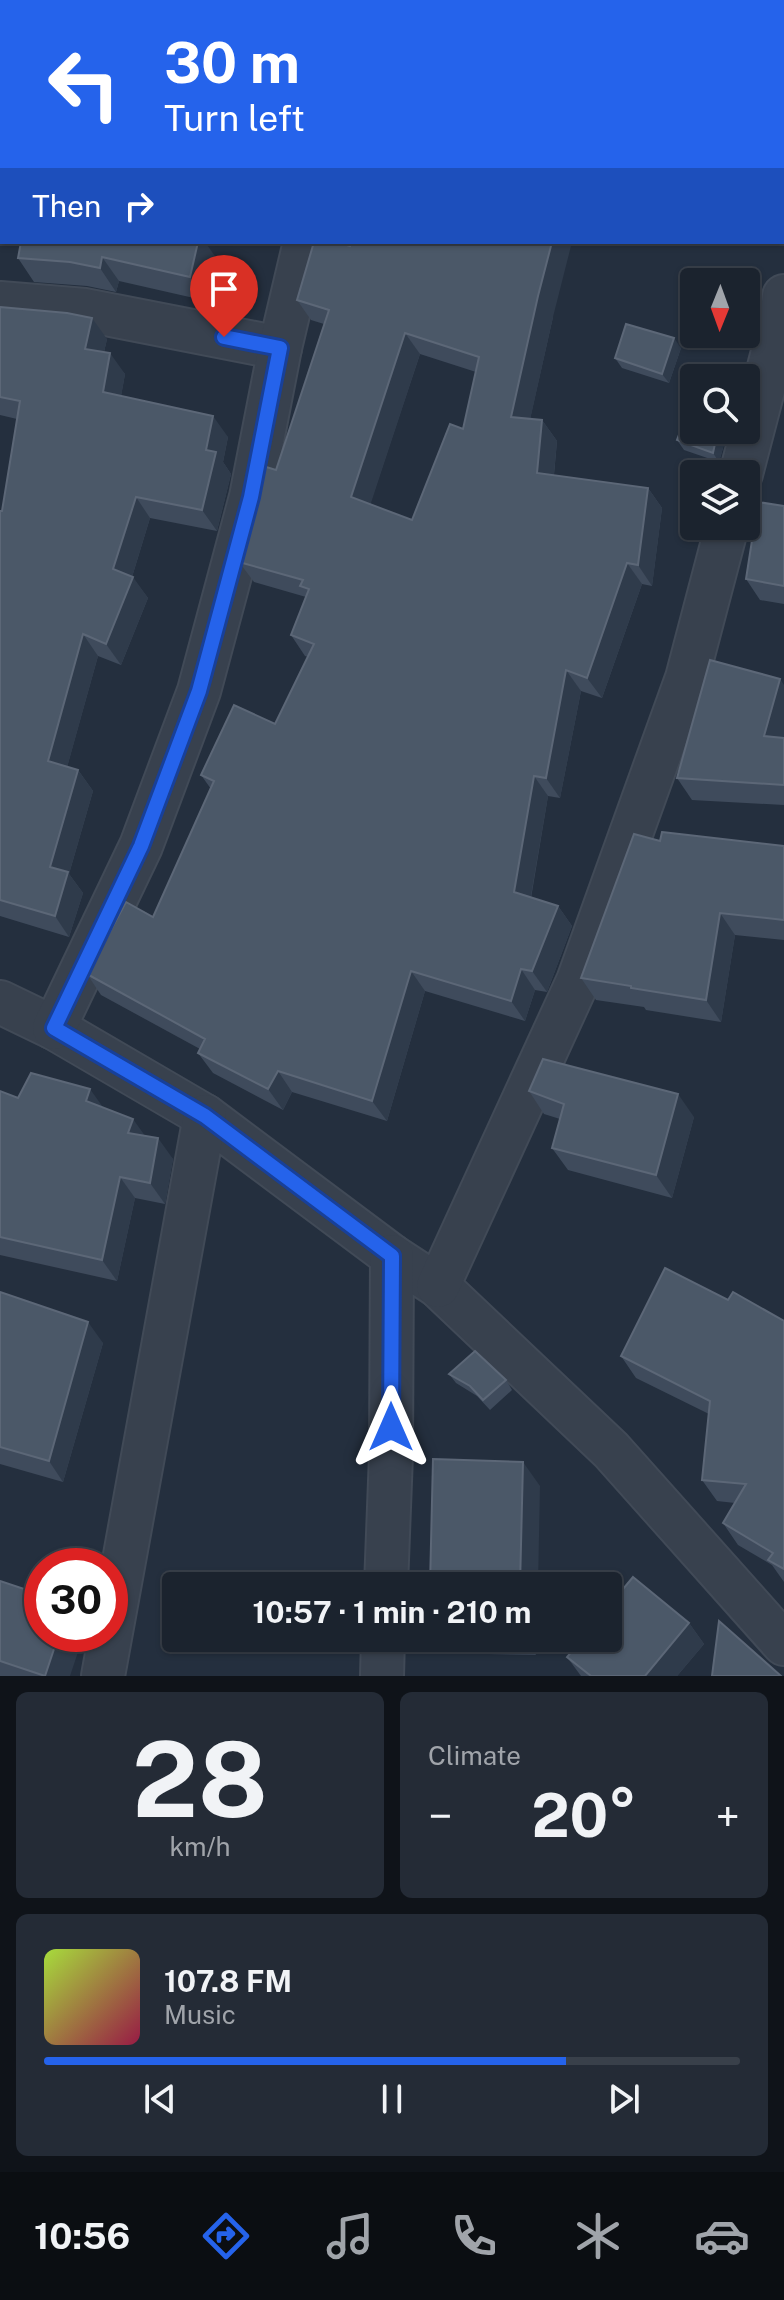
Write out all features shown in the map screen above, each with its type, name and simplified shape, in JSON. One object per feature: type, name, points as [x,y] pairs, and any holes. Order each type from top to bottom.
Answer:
[{"type":"street","points":[[54,1028],[141,846],[199,691],[251,497],[280,348],[305,244]]},
{"type":"street","points":[[0,303],[85,310],[280,348]]},
{"type":"street","points":[[745,460],[783,315]]},
{"type":"street","points":[[438,1286],[578,981],[687,678],[723,540]]},
{"type":"street","points":[[0,1002],[54,1028],[205,1116],[392,1256],[438,1286],[611,1450],[784,1644]]},
{"type":"street","points":[[103,1676],[205,1116]]},
{"type":"street","points":[[387,1572],[391,1455],[392,1256]]},
{"type":"street","points":[[382,1676],[383,1652]]},
{"type":"building","points":[[21,244],[198,244],[190,277],[102,257],[100,268],[18,258]]},
{"type":"building","points":[[313,244],[551,244],[511,417],[542,420],[537,473],[648,488],[638,565],[627,563],[587,678],[566,670],[546,778],[534,776],[514,892],[558,906],[532,971],[521,969],[511,1001],[411,971],[372,1101],[278,1071],[268,1089],[198,1053],[205,1039],[87,974],[126,902],[153,917],[214,781],[201,775],[234,705],[275,724],[314,644],[291,635],[309,589],[300,586],[303,580],[239,562],[263,466],[276,470],[329,310],[297,300]],"holes":[[[405,333],[479,357],[463,429],[450,424],[412,520],[351,497]]]},
{"type":"building","points":[[0,307],[92,318],[85,349],[110,353],[103,392],[213,416],[206,450],[216,452],[202,510],[136,497],[113,569],[133,577],[106,644],[83,634],[48,761],[78,770],[50,867],[68,872],[55,916],[0,900],[0,511],[20,401],[0,397]]},
{"type":"building","points":[[626,324],[674,338],[662,374],[615,358]]},
{"type":"building","points":[[688,444],[715,444],[713,453]]},
{"type":"building","points":[[760,502],[784,506],[784,586],[746,579],[752,540],[760,540]]},
{"type":"building","points":[[710,660],[780,679],[764,736],[784,738],[784,785],[677,778]]},
{"type":"building","points":[[662,832],[784,846],[784,920],[720,913],[706,1000],[581,978],[634,834],[660,841]]},
{"type":"building","points":[[543,1059],[678,1094],[656,1175],[552,1148],[564,1104],[529,1091]]},
{"type":"building","points":[[31,1073],[90,1089],[86,1101],[133,1119],[128,1133],[158,1138],[150,1183],[120,1177],[102,1260],[0,1237],[0,1091],[18,1098]]},
{"type":"building","points":[[665,1268],[728,1300],[733,1292],[784,1321],[784,1569],[768,1560],[773,1553],[723,1523],[746,1484],[702,1480],[710,1401],[621,1356]]},
{"type":"building","points":[[0,1292],[88,1322],[49,1461],[0,1447]]},
{"type":"building","points":[[475,1351],[506,1380],[483,1400],[470,1386],[449,1374]]},
{"type":"building","points":[[433,1459],[523,1462],[520,1572],[430,1572]]},
{"type":"building","points":[[633,1577],[689,1623],[645,1676],[591,1676],[567,1657],[571,1652],[622,1652],[622,1590]]},
{"type":"building","points":[[0,1581],[24,1589],[24,1652],[53,1652],[45,1676],[0,1661]]},
{"type":"building","points":[[719,1621],[781,1676],[712,1676]]},
{"type":"route","points":[[224,337],[280,348],[251,497],[199,691],[141,846],[54,1028],[205,1116],[392,1256],[391,1427]]}]
